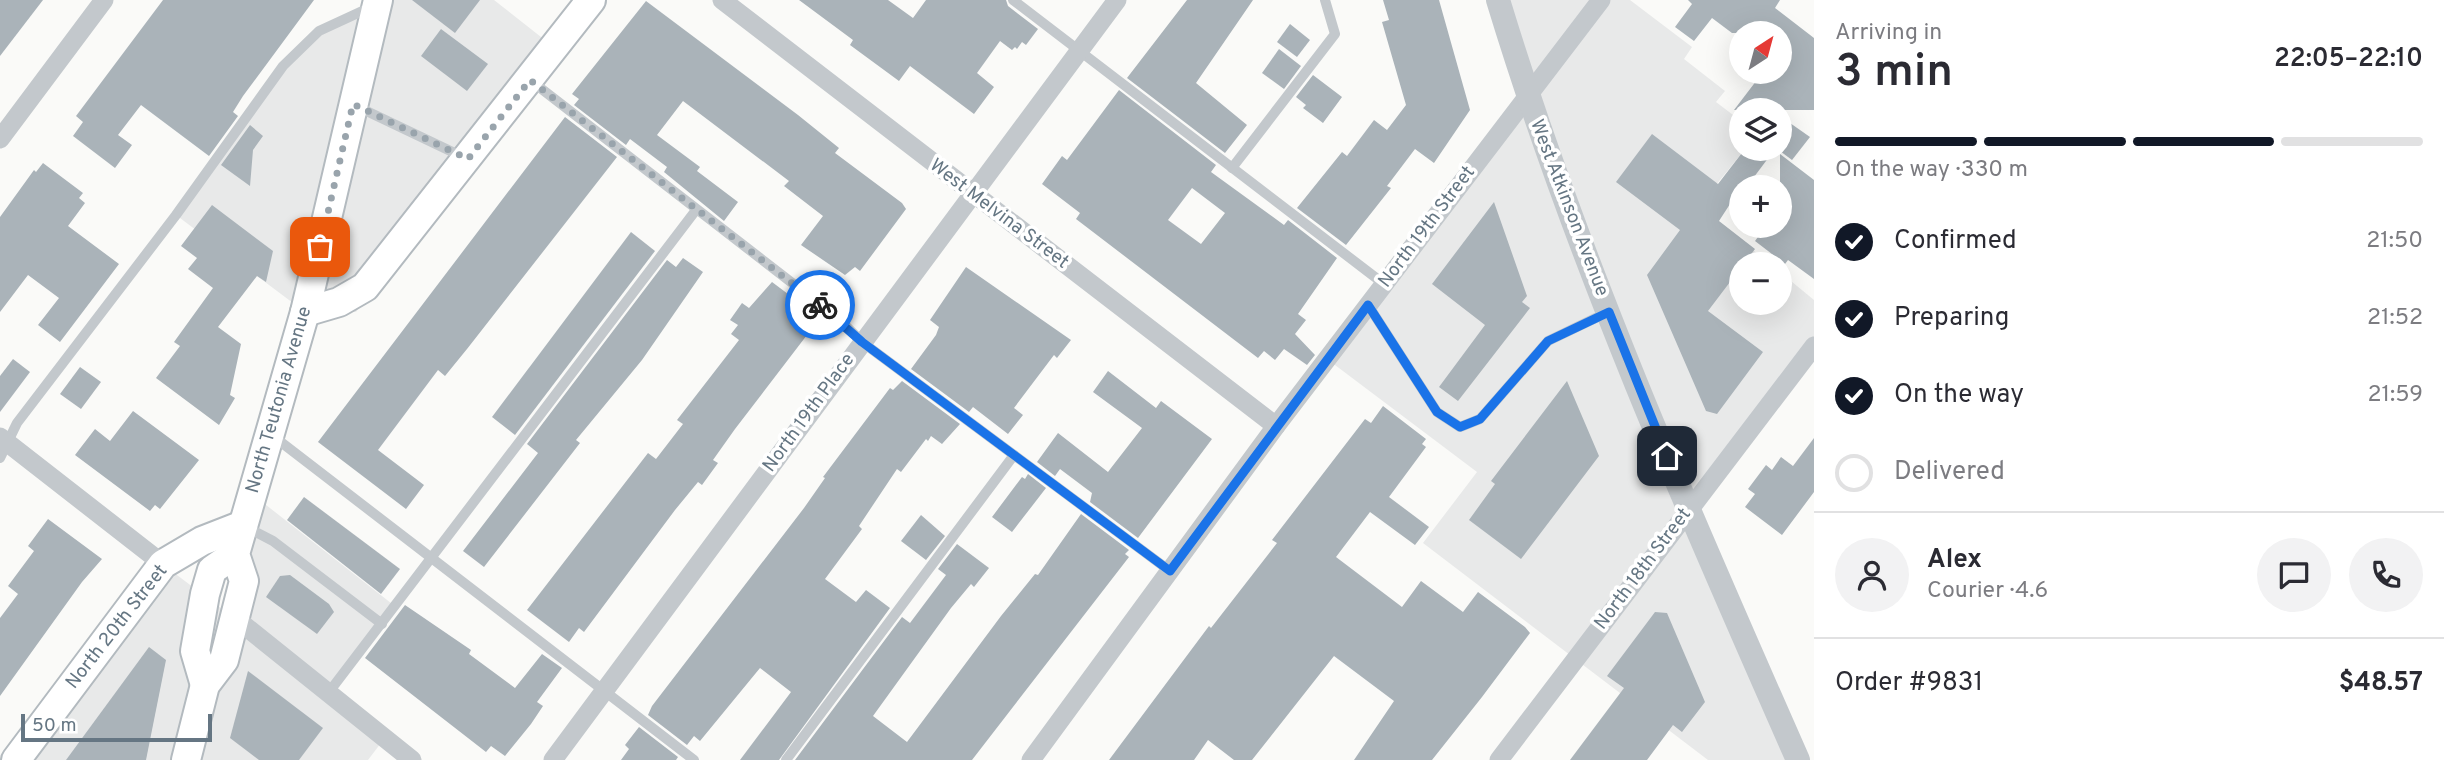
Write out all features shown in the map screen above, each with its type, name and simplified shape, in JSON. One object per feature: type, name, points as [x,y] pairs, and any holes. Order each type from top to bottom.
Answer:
[{"type":"main road","points":[[305,312],[339,302],[365,287],[591,0]]},
{"type":"main road","name":"North Teutonia Avenue","points":[[186,760],[205,685],[224,660],[244,581],[235,554],[305,312],[377,2]]},
{"type":"main road","name":"North 20th Street","points":[[16,760],[163,564],[202,541],[243,525]]},
{"type":"main road","points":[[205,685],[195,651],[205,594],[212,570],[235,554]]},
{"type":"street","points":[[0,139],[104,0]]},
{"type":"street","name":"West Melvina Street","points":[[722,0],[1276,426]]},
{"type":"street","name":"North 19th Place","points":[[553,760],[1117,0]]},
{"type":"street","name":"West Atkinson Avenue","points":[[1498,0],[1527,96],[1609,312],[1688,510],[1798,760]]},
{"type":"street","name":"North 19th Street","points":[[1031,760],[1276,426],[1601,0]]},
{"type":"street","name":"North 18th Street","points":[[1499,760],[1814,346]]},
{"type":"street","points":[[3,446],[163,564]]},
{"type":"street","points":[[234,618],[412,760]]},
{"type":"lane","points":[[1013,0],[1384,284]]},
{"type":"lane","points":[[1232,168],[1335,34],[1325,0]]},
{"type":"lane","points":[[3,446],[17,423],[176,215],[283,66],[319,31],[377,2]]},
{"type":"lane","points":[[530,80],[840,320],[862,342],[1170,571]]},
{"type":"lane","points":[[353,104],[468,159]]},
{"type":"lane","points":[[329,692],[696,211]]},
{"type":"lane","points":[[1368,305],[1437,412],[1460,427],[1480,419],[1548,341],[1609,312]]},
{"type":"lane","points":[[270,433],[694,760]]},
{"type":"lane","points":[[786,760],[1014,455]]},
{"type":"lane","points":[[243,525],[273,541],[383,624]]},
{"type":"shaded area","points":[[372,0],[494,0],[555,48],[468,159],[356,312],[305,312],[176,215],[283,66],[319,31]]},
{"type":"shaded area","points":[[1504,0],[1630,0],[1692,47],[1684,59],[1725,91],[1716,102],[1729,112],[1729,161],[1735,161],[1699,206],[1729,231],[1729,238],[1738,238],[1755,252],[1729,252],[1729,315],[1792,315],[1792,282],[1814,300],[1814,346],[1688,510],[1798,760],[1708,760],[1423,543],[1477,472],[1327,359],[1530,93]]},
{"type":"shaded area","points":[[261,501],[396,607],[330,692],[384,739],[368,760],[16,760],[165,566],[234,618]]},
{"type":"building","points":[[0,0],[43,0],[0,56]]},
{"type":"building","points":[[163,0],[314,0],[243,96],[233,112],[238,116],[209,156],[141,105],[118,135],[132,145],[115,168],[73,136],[83,122],[76,116]]},
{"type":"building","points":[[412,0],[480,0],[455,33]]},
{"type":"building","points":[[799,0],[888,0],[913,18],[926,0],[1006,0],[1008,6],[1038,29],[1026,45],[1022,42],[1017,49],[1015,47],[1012,50],[1000,41],[977,73],[994,87],[974,114],[910,66],[899,81],[850,45],[853,40]]},
{"type":"building","points":[[1187,0],[1253,0],[1196,83],[1247,125],[1225,153],[1127,78]]},
{"type":"building","points":[[1383,0],[1439,0],[1470,110],[1434,163],[1415,149],[1387,186],[1391,188],[1346,245],[1297,208],[1342,152],[1347,156],[1374,120],[1387,130],[1406,105],[1382,22],[1389,20]]},
{"type":"building","points":[[1688,0],[1780,0],[1775,8],[1792,21],[1729,21],[1729,31],[1712,18],[1694,41],[1675,27],[1692,4]]},
{"type":"building","points":[[646,1],[798,115],[839,148],[835,153],[902,203],[906,209],[860,271],[855,267],[845,275],[801,245],[823,216],[784,186],[789,181],[683,101],[657,135],[700,167],[697,171],[738,202],[724,221],[664,172],[667,167],[630,139],[626,145],[574,105],[579,99],[572,94]]},
{"type":"building","points":[[1792,21],[1814,38],[1814,110],[1792,110],[1792,98],[1743,98],[1754,84],[1792,84]]},
{"type":"building","points":[[1290,24],[1310,40],[1297,57],[1277,42]]},
{"type":"building","points":[[441,29],[488,64],[467,91],[421,56]]},
{"type":"building","points":[[1279,49],[1301,66],[1284,89],[1262,73]]},
{"type":"building","points":[[1313,75],[1342,97],[1323,123],[1303,108],[1306,105],[1296,97]]},
{"type":"building","points":[[1119,90],[1216,165],[1211,172],[1284,225],[1288,220],[1337,258],[1298,314],[1306,320],[1295,334],[1315,355],[1307,365],[1284,349],[1275,360],[1264,351],[1258,358],[1076,219],[1080,213],[1042,184],[1062,156],[1067,160]],"holes":[[[1192,188],[1225,213],[1201,244],[1168,220]]]},
{"type":"building","points":[[565,117],[617,157],[445,376],[438,370],[378,450],[424,485],[406,509],[318,442]]},
{"type":"building","points":[[1792,124],[1810,137],[1792,160]]},
{"type":"building","points":[[250,125],[263,136],[253,150],[250,186],[221,165]]},
{"type":"building","points":[[1652,134],[1718,184],[1736,161],[1766,161],[1756,175],[1729,175],[1729,206],[1719,221],[1729,229],[1729,238],[1741,238],[1755,249],[1753,252],[1729,252],[1729,283],[1708,311],[1763,352],[1717,414],[1706,411],[1647,275],[1680,230],[1616,182]]},
{"type":"building","points":[[1780,161],[1789,161],[1814,180],[1814,279],[1792,263],[1792,252],[1769,252],[1755,241],[1757,238],[1792,238],[1792,175],[1780,175]]},
{"type":"building","points":[[43,163],[83,193],[79,198],[85,203],[68,226],[119,264],[60,342],[38,325],[59,298],[28,275],[0,312],[0,217],[34,170],[36,172]]},
{"type":"building","points":[[1494,202],[1527,296],[1522,302],[1530,308],[1458,401],[1439,387],[1485,325],[1432,284]]},
{"type":"building","points":[[212,205],[273,251],[266,282],[257,276],[218,327],[241,344],[230,395],[235,398],[219,425],[156,378],[180,346],[174,342],[213,288],[188,269],[197,258],[181,246]]},
{"type":"building","points":[[631,232],[655,251],[515,435],[492,417]]},
{"type":"building","points":[[683,258],[703,272],[642,360],[576,440],[580,443],[484,567],[463,551],[538,453],[527,444],[667,260],[676,267]]},
{"type":"building","points":[[966,267],[1071,340],[1057,358],[1054,355],[1014,408],[1023,415],[1008,434],[973,407],[969,412],[911,369],[936,335],[939,327],[930,320]]},
{"type":"building","points":[[772,282],[820,318],[713,460],[718,463],[702,485],[698,482],[584,632],[579,628],[569,642],[527,610],[648,453],[656,459],[683,424],[677,420],[739,340],[731,334],[738,325],[730,320],[742,303],[749,308]]},
{"type":"building","points":[[13,359],[30,372],[0,412],[0,376]]},
{"type":"building","points":[[80,367],[101,382],[81,409],[60,394]]},
{"type":"building","points":[[1108,371],[1156,408],[1161,401],[1212,439],[1138,538],[1090,502],[1092,493],[1060,469],[1055,476],[1037,462],[1058,433],[1108,472],[1142,428],[1093,392]]},
{"type":"building","points":[[902,381],[960,424],[942,444],[931,436],[928,441],[926,439],[901,472],[897,469],[859,526],[862,529],[825,579],[856,602],[866,590],[890,608],[779,760],[740,760],[791,692],[760,668],[700,741],[694,736],[687,745],[648,715],[652,706],[804,508],[825,478],[823,477],[890,388],[893,390]]},
{"type":"building","points":[[1567,381],[1599,456],[1521,559],[1469,520],[1495,484],[1491,481]]},
{"type":"building","points":[[1383,406],[1426,439],[1422,444],[1426,447],[1389,497],[1429,527],[1415,545],[1370,512],[1336,557],[1402,607],[1421,581],[1463,612],[1478,592],[1525,627],[1530,633],[1482,697],[1432,760],[1354,760],[1394,701],[1334,656],[1252,760],[1234,760],[1208,740],[1194,760],[1109,760],[1209,626],[1211,628],[1277,543],[1272,540],[1365,419],[1371,423]]},
{"type":"building","points":[[133,411],[199,460],[160,509],[155,505],[150,511],[75,455],[95,429],[110,441]]},
{"type":"building","points":[[1814,438],[1814,492],[1782,535],[1745,507],[1755,494],[1748,489],[1766,465],[1772,470],[1781,457],[1793,466]]},
{"type":"building","points":[[1028,474],[1046,488],[1012,532],[992,517],[1022,477],[1025,479]]},
{"type":"building","points":[[304,497],[400,569],[381,594],[287,520]]},
{"type":"building","points":[[1081,514],[1129,550],[1125,554],[1129,557],[972,760],[795,760],[902,617],[910,623],[946,575],[938,569],[957,544],[989,568],[974,587],[971,584],[951,608],[873,716],[907,742],[1001,616],[1035,574],[1038,575]]},
{"type":"building","points":[[921,515],[945,536],[926,560],[901,541]]},
{"type":"building","points":[[48,519],[102,559],[82,582],[0,696],[0,618],[18,594],[8,586],[34,551],[28,546]]},
{"type":"building","points":[[290,575],[329,604],[334,612],[317,634],[266,597],[280,576]]},
{"type":"building","points":[[405,605],[471,650],[469,654],[515,688],[542,654],[562,668],[537,702],[543,706],[505,756],[491,746],[486,752],[365,658]]},
{"type":"building","points":[[1655,612],[1667,613],[1705,702],[1682,732],[1673,725],[1647,760],[1570,760],[1624,688],[1607,676]]},
{"type":"building","points":[[149,647],[166,660],[146,760],[66,760]]},
{"type":"building","points":[[248,671],[323,728],[299,760],[259,760],[230,738]]},
{"type":"building","points":[[639,727],[678,757],[676,760],[621,760],[629,749],[625,745]]},
{"type":"way so far","points":[[320,247],[353,104],[468,159],[530,80],[820,305]]},
{"type":"route","points":[[820,305],[862,342],[1170,571],[1368,305],[1437,412],[1460,427],[1480,419],[1548,341],[1609,312],[1667,456]]}]
